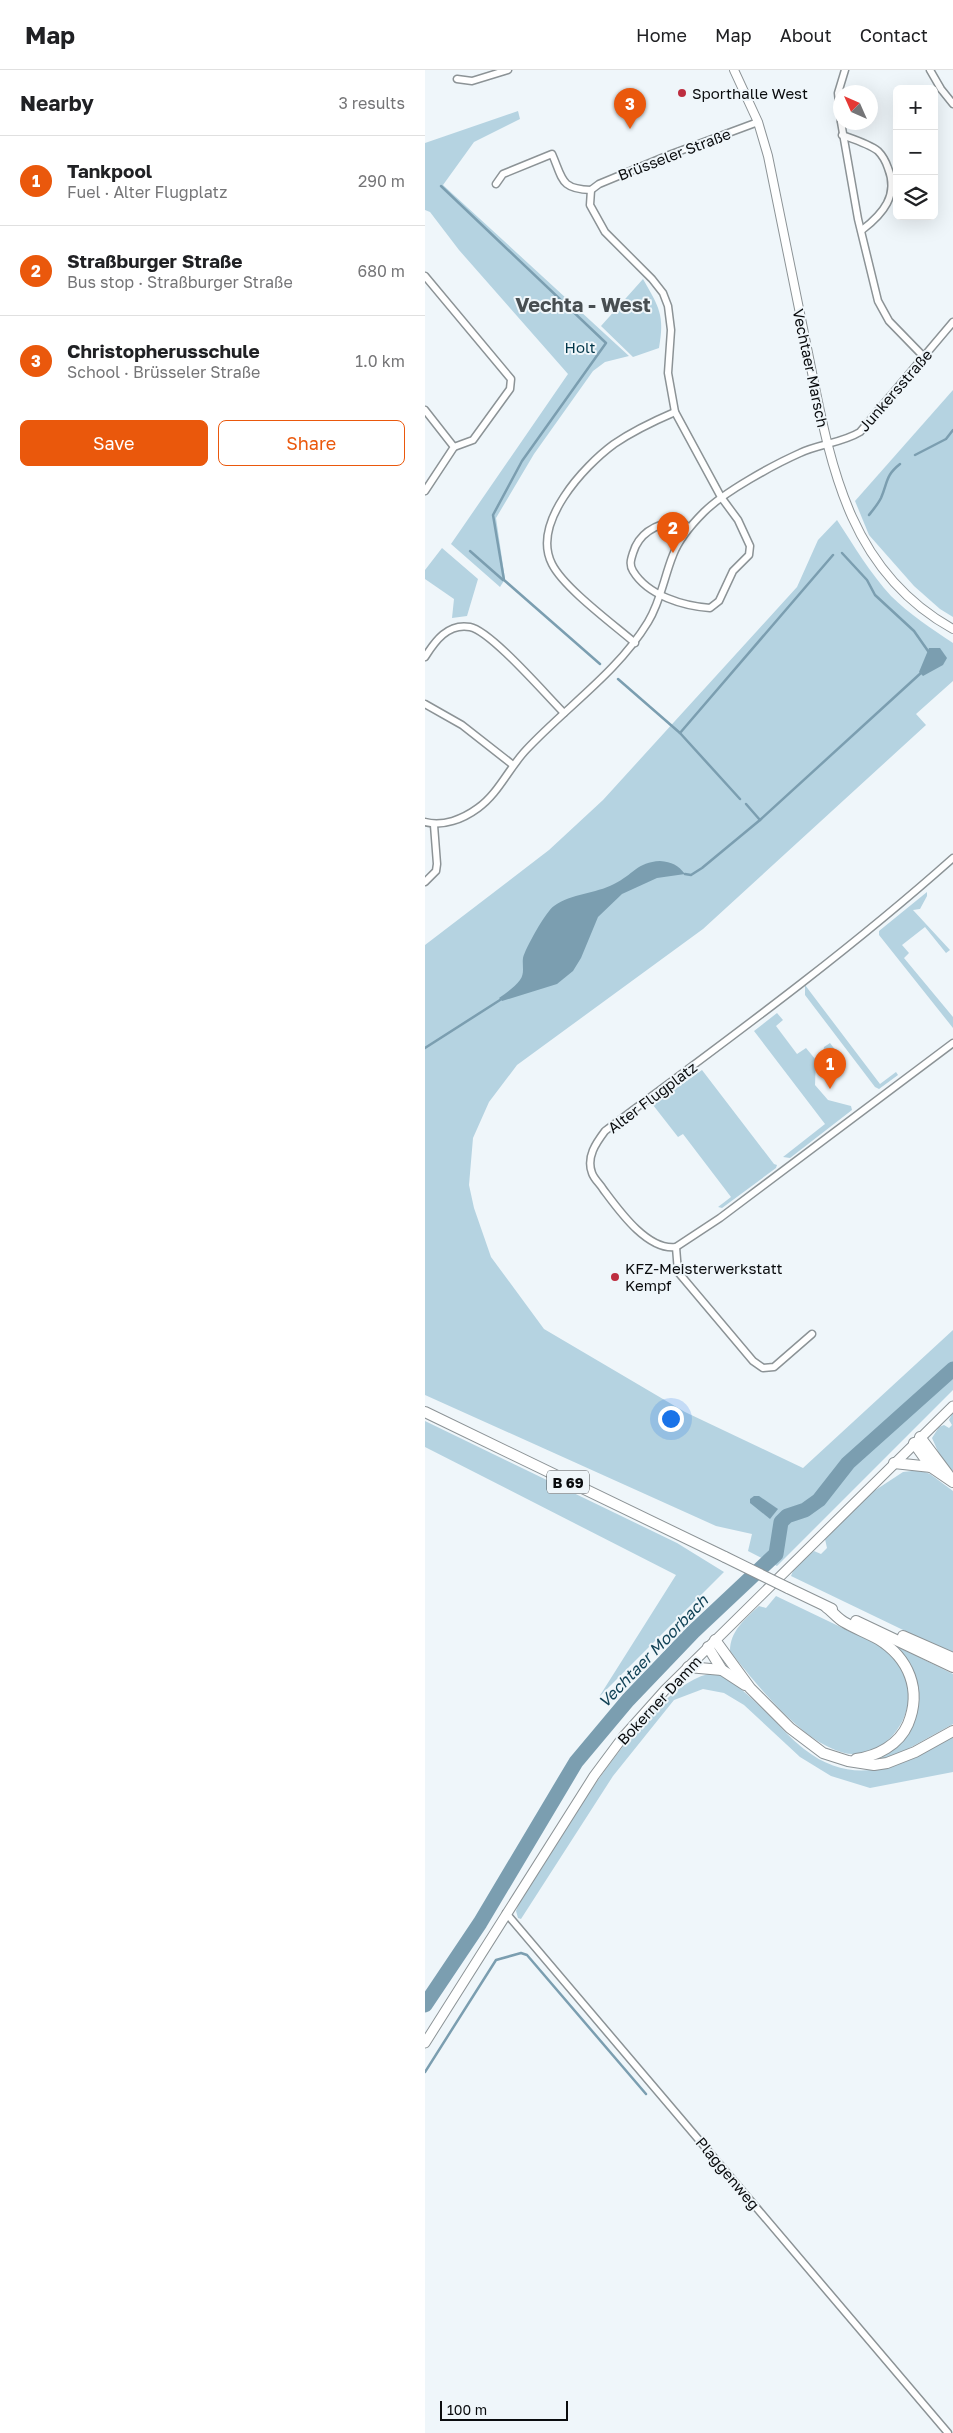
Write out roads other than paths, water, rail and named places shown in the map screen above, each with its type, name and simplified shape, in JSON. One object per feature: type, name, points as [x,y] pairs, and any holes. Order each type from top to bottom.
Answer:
[{"type":"main road","name":"Bokerner Damm","points":[[425,2043],[594,1776],[642,1714],[953,1406]]},
{"type":"main road","name":"B 69","points":[[425,1412],[953,1667]]},
{"type":"main road","points":[[917,1440],[931,1467]]},
{"type":"main road","points":[[917,1440],[953,1482]]},
{"type":"main road","points":[[895,1462],[931,1467],[953,1482]]},
{"type":"main road","points":[[826,1606],[843,1621],[892,1649],[903,1661],[911,1677],[914,1694],[912,1712],[907,1727],[897,1740],[882,1752],[848,1761]]},
{"type":"main road","points":[[877,1631],[899,1634],[953,1658]]},
{"type":"main road","points":[[712,1644],[722,1670]]},
{"type":"main road","points":[[712,1644],[750,1688],[811,1746],[823,1753],[848,1761],[874,1765],[887,1763],[915,1752],[953,1731]]},
{"type":"main road","points":[[688,1667],[722,1670],[750,1688]]},
{"type":"street","points":[[457,79],[473,81],[507,70]]},
{"type":"street","name":"Vechtaer Marsch","points":[[734,70],[758,122],[768,156],[827,443],[840,493],[859,534],[886,572],[909,598],[953,629]]},
{"type":"street","points":[[840,85],[845,70]]},
{"type":"street","points":[[930,70],[941,89],[953,104]]},
{"type":"street","name":"Brüsseler Straße","points":[[591,190],[599,184],[669,155],[758,122]]},
{"type":"street","points":[[842,130],[851,184],[878,300],[889,321],[924,357]]},
{"type":"street","points":[[843,134],[877,150],[885,159],[892,180],[892,192],[887,206],[876,220],[862,230]]},
{"type":"street","points":[[496,184],[503,174],[552,154],[565,183],[573,189],[591,190],[590,204],[605,232],[652,279],[663,293],[668,306],[671,330],[668,373],[675,412],[721,497],[738,520],[750,546],[749,555],[733,572],[719,601],[710,608],[693,606],[661,595],[648,587],[633,571],[630,561],[637,540],[644,533],[669,522],[680,520],[689,528]]},
{"type":"street","points":[[425,276],[427,284],[511,379],[510,389],[473,440],[454,447],[425,491]]},
{"type":"street","name":"Junkersstraße","points":[[434,824],[457,820],[487,801],[513,765],[635,643],[649,621],[661,595],[673,553],[689,528],[721,497],[800,453],[851,437],[860,432],[953,322]]},
{"type":"street","points":[[425,410],[454,447]]},
{"type":"street","points":[[635,643],[559,577],[549,555],[548,530],[558,506],[569,490],[599,456],[643,426],[675,412]]},
{"type":"street","points":[[425,657],[443,633],[458,627],[469,627],[479,630],[494,642],[564,713]]},
{"type":"street","points":[[425,704],[462,725],[513,765]]},
{"type":"street","points":[[425,822],[434,824],[437,864],[436,871],[425,882]]},
{"type":"street","name":"Alter Flugplatz","points":[[675,1247],[667,1248],[648,1238],[617,1207],[592,1173],[593,1147],[605,1132],[896,909],[953,858]]},
{"type":"street","points":[[812,1334],[774,1367],[763,1368],[753,1361],[678,1272],[675,1247],[689,1240],[720,1218],[953,1044]]},
{"type":"street","name":"Plaggenweg","points":[[506,1913],[948,2433]]},
{"type":"waterway","points":[[441,186],[606,343],[522,461],[493,515],[504,580],[600,664]]},
{"type":"waterway","points":[[915,455],[946,439],[953,430]]},
{"type":"waterway","points":[[869,515],[881,498],[889,476],[900,464]]},
{"type":"waterway","points":[[470,551],[503,580]]},
{"type":"waterway","points":[[842,553],[867,580],[875,595],[914,631],[928,651]]},
{"type":"waterway","points":[[680,733],[833,555]]},
{"type":"waterway","points":[[685,874],[691,875],[702,868],[760,820],[922,672]]},
{"type":"waterway","points":[[618,679],[680,733],[740,799]]},
{"type":"waterway","points":[[746,804],[760,820]]},
{"type":"waterway","points":[[425,1048],[500,1000]]},
{"type":"waterway","name":"Vechtaer Moorbach","points":[[425,2005],[480,1923],[576,1762],[628,1700],[693,1632],[776,1554],[781,1522],[787,1516],[805,1510],[819,1500],[848,1463],[953,1369]]},
{"type":"waterway","points":[[425,2072],[496,1960],[521,1953],[527,1955],[646,2094]]},
{"type":"place","name":"Sporthalle West","points":[[682,93]]},
{"type":"place","name":"Christopherusschule","points":[[630,129]]},
{"type":"place","name":"Straßburger Straße","points":[[673,553]]},
{"type":"place","name":"Tankpool","points":[[830,1089]]},
{"type":"place","name":"KFZ-Meisterwerkstatt Kempf","points":[[615,1277]]},
{"type":"district","name":"Vechta - West","points":[[583,304]]},
{"type":"park label","name":"Holt","points":[[580,347]]}]
